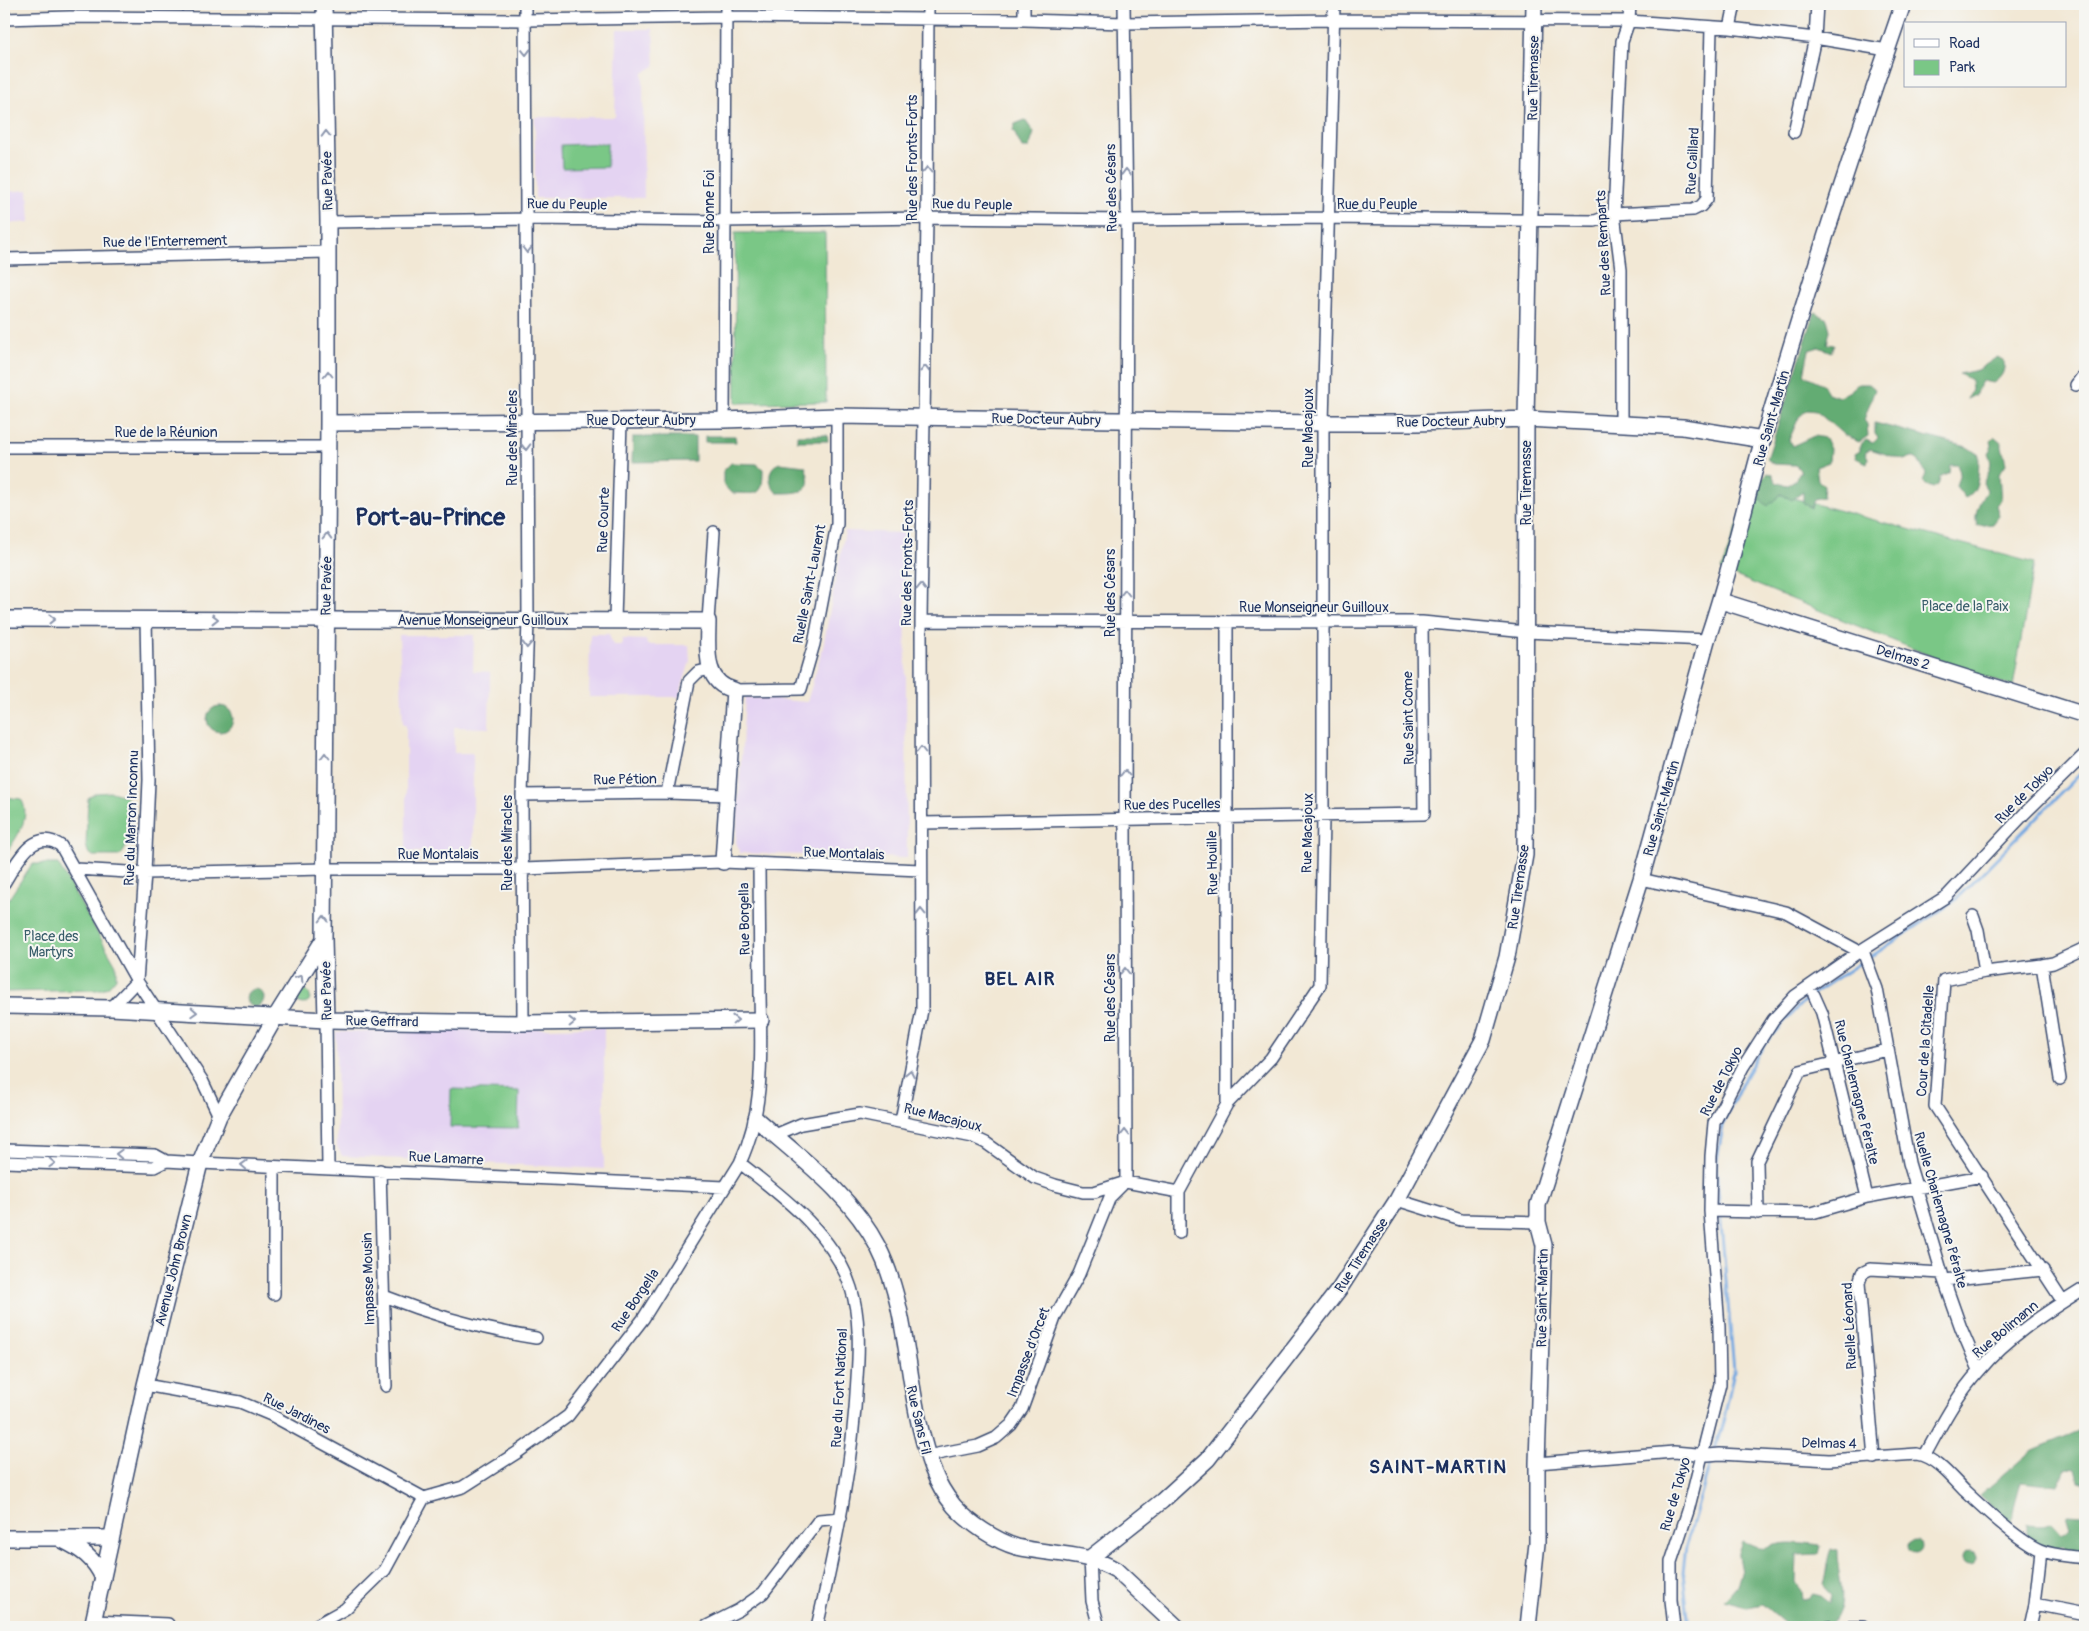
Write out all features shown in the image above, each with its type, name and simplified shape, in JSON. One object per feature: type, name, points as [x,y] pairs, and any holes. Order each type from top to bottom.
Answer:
[{"type":"street","name":"Rue des Miracles","points":[[523,1023],[522,795],[528,621],[525,4]]},
{"type":"street","name":"Rue Bonne Foi","points":[[724,420],[726,4]]},
{"type":"street","name":"Rue des Fronts-Forts","points":[[901,1121],[922,1010],[921,621],[928,4]]},
{"type":"street","points":[[1024,4],[1024,20]]},
{"type":"street","name":"Rue des Césars","points":[[1124,4],[1127,220],[1124,820],[1126,1182]]},
{"type":"street","name":"Rue Macajoux","points":[[775,1136],[801,1124],[860,1114],[973,1137],[986,1143],[1025,1172],[1055,1185],[1083,1192],[1094,1192],[1126,1182],[1179,1192],[1227,1104],[1270,1058],[1320,985],[1324,622],[1322,422],[1334,4]]},
{"type":"street","name":"Rue Tiremasse","points":[[1090,1558],[1162,1501],[1208,1459],[1340,1288],[1397,1200],[1482,1040],[1507,957],[1525,855],[1526,419],[1534,4]]},
{"type":"street","name":"Rue des Remparts","points":[[1621,423],[1621,269],[1614,214],[1622,41],[1629,21],[1630,4]]},
{"type":"street","points":[[1730,28],[1735,4]]},
{"type":"street","points":[[1794,132],[1814,38],[1817,4]]},
{"type":"street","name":"Rue Saint-Martin","points":[[1528,1627],[1537,1543],[1537,1463],[1544,1245],[1538,1222],[1538,1205],[1641,879],[1708,640],[1721,601],[1763,440],[1832,218],[1903,4]]},
{"type":"street","points":[[4,19],[324,11],[525,20],[726,17],[1124,23],[1534,19],[1629,21],[1730,28],[1814,38],[1887,50]]},
{"type":"street","name":"Rue Pavée","points":[[324,11],[328,222],[324,939],[328,1168]]},
{"type":"street","name":"Rue Caillard","points":[[1614,214],[1693,210],[1702,206],[1707,199],[1711,27]]},
{"type":"street","name":"Rue du Peuple","points":[[328,222],[527,219],[724,221],[927,218],[1127,220],[1327,218],[1596,221],[1614,214]]},
{"type":"street","name":"Rue de l'Enterrement","points":[[4,259],[328,252]]},
{"type":"street","points":[[2076,385],[2085,373]]},
{"type":"street","name":"Rue Docteur Aubry","points":[[328,423],[724,420],[837,416],[1417,423],[1526,419],[1683,427],[1763,440]]},
{"type":"street","name":"Ruelle Saint-Laurent","points":[[734,690],[801,689],[815,637],[837,524],[837,416]]},
{"type":"street","name":"Rue Courte","points":[[615,620],[621,421]]},
{"type":"street","name":"Rue de la Réunion","points":[[4,447],[328,447]]},
{"type":"street","points":[[714,532],[708,621],[710,669],[719,684],[734,690],[724,862]]},
{"type":"street","name":"Delmas 2","points":[[1721,601],[2085,715]]},
{"type":"street","name":"Rue du Marron Inconnu","points":[[137,981],[145,873],[149,780],[146,618]]},
{"type":"street","name":"Avenue Monseigneur Guilloux","points":[[4,619],[708,621]]},
{"type":"street","name":"Rue Monseigneur Guilloux","points":[[921,621],[1422,622],[1526,632],[1708,640]]},
{"type":"street","name":"Rue Houille","points":[[1226,622],[1227,1104]]},
{"type":"street","name":"Rue Saint Come","points":[[1422,622],[1424,814]]},
{"type":"street","points":[[667,793],[689,681],[698,672],[710,669]]},
{"type":"street","name":"Rue de Tokyo","points":[[1674,1627],[1671,1600],[1671,1562],[1710,1455],[1720,1384],[1719,1327],[1710,1210],[1714,1122],[1743,1067],[1772,1020],[1795,996],[1947,896],[2025,813],[2085,754]]},
{"type":"street","name":"Rue Pétion","points":[[522,795],[667,793],[728,795]]},
{"type":"street","name":"Rue des Pucelles","points":[[922,823],[1424,814]]},
{"type":"street","points":[[4,883],[27,849],[37,842],[46,840],[61,846],[137,981],[202,1080],[219,1116]]},
{"type":"street","name":"Rue Montalais","points":[[76,870],[145,873],[325,869],[522,869],[724,862],[921,870]]},
{"type":"street","name":"Rue Borgella","points":[[424,1498],[463,1487],[518,1452],[568,1416],[643,1319],[740,1163],[749,1143],[756,1119],[761,1068],[759,864]]},
{"type":"street","points":[[1641,879],[1786,912],[1862,952]]},
{"type":"street","points":[[1973,916],[1978,930],[1985,972]]},
{"type":"street","name":"Avenue John Brown","points":[[93,1624],[145,1385],[200,1163],[219,1116],[276,1016],[324,939]]},
{"type":"street","name":"Cour de la Citadelle","points":[[2063,1302],[1935,1106],[1944,980],[1985,972],[2053,963],[2085,948]]},
{"type":"street","name":"Ruelle Charlemagne Péralte","points":[[1862,952],[1869,965],[1877,989],[1909,1164],[1943,1276],[1961,1328],[1979,1370]]},
{"type":"street","points":[[2042,965],[2060,1079]]},
{"type":"street","points":[[110,1008],[137,981]]},
{"type":"street","name":"Rue Charlemagne Péralte","points":[[1814,995],[1822,1013],[1867,1198]]},
{"type":"street","name":"Rue Geffrard","points":[[4,1006],[156,1010],[326,1020],[523,1023],[761,1020]]},
{"type":"street","points":[[1758,1212],[1757,1161],[1800,1071],[1887,1050]]},
{"type":"street","name":"Rue Sans Fil","points":[[756,1119],[820,1174],[855,1211],[878,1247],[892,1283],[903,1334],[910,1380],[930,1468],[954,1506],[987,1534],[1016,1546],[1090,1558],[1116,1570],[1177,1627]]},
{"type":"street","name":"Rue Lamarre","points":[[4,1150],[155,1155],[166,1161],[274,1167],[380,1170],[725,1187]]},
{"type":"street","name":"Rue Lamarre","points":[[4,1162],[154,1167],[166,1161]]},
{"type":"street","name":"Rue du Fort National","points":[[740,1163],[787,1200],[816,1229],[838,1260],[851,1288],[857,1323],[858,1362],[849,1471],[841,1518],[817,1627]]},
{"type":"street","points":[[274,1167],[274,1294]]},
{"type":"street","name":"Impasse Mousin","points":[[380,1170],[386,1386]]},
{"type":"street","points":[[1710,1210],[1812,1213],[1867,1198],[1982,1176]]},
{"type":"street","name":"Impasse d'Orcet","points":[[927,1456],[978,1446],[996,1438],[1011,1426],[1022,1409],[1056,1315],[1080,1274],[1110,1197],[1114,1191],[1126,1182]]},
{"type":"street","points":[[1179,1192],[1179,1233]]},
{"type":"street","points":[[1397,1200],[1461,1220],[1538,1222]]},
{"type":"street","name":"Ruelle Léonard","points":[[1874,1458],[1859,1283],[1862,1273],[1870,1269],[1943,1276],[2042,1270]]},
{"type":"street","name":"Rue Bolimann","points":[[1924,1456],[1950,1410],[1979,1370],[2014,1338],[2085,1288]]},
{"type":"street","points":[[384,1296],[405,1305],[473,1326],[500,1333],[536,1338]]},
{"type":"street","name":"Rue Jardines","points":[[145,1385],[240,1402],[271,1416],[424,1498]]},
{"type":"street","name":"Delmas 4","points":[[1537,1463],[1674,1452],[1830,1460],[1874,1458],[1908,1453],[1924,1456]]},
{"type":"street","points":[[1924,1456],[1939,1465],[1983,1508],[2025,1541],[2041,1551],[2085,1558]]},
{"type":"street","points":[[319,1626],[345,1609],[385,1570],[424,1498]]},
{"type":"street","points":[[706,1627],[738,1610],[763,1592],[819,1520],[841,1518]]},
{"type":"street","points":[[4,1538],[111,1538]]},
{"type":"street","points":[[58,1539],[87,1554],[96,1564],[102,1578]]},
{"type":"street","points":[[2030,1627],[2036,1604],[2041,1551]]},
{"type":"street","points":[[1090,1558],[1092,1601],[1099,1627]]},
{"type":"street","points":[[2036,1604],[2085,1614]]},
{"type":"street","points":[[93,1624],[168,1624]]},
{"type":"street","points":[[1829,1627],[1863,1627]]},
{"type":"shaded area","points":[[617,29],[653,29],[655,66],[643,73],[644,198],[535,198],[535,117],[615,117]]},
{"type":"shaded area","points":[[28,190],[30,222],[4,224],[4,192]]},
{"type":"shaded area","points":[[845,531],[905,533],[907,858],[740,853],[736,842],[745,697],[807,702],[823,647]]},
{"type":"shaded area","points":[[590,634],[609,634],[613,645],[622,645],[622,639],[646,640],[647,645],[689,645],[690,661],[679,697],[589,697]]},
{"type":"shaded area","points":[[399,635],[474,635],[473,671],[490,672],[489,728],[454,727],[454,753],[473,753],[473,852],[406,852],[406,725],[403,725]]},
{"type":"shaded area","points":[[604,1027],[604,1169],[342,1156],[337,1146],[336,1032]]},
{"type":"green space","points":[[1025,120],[1034,133],[1029,148],[1022,148],[1013,130],[1015,124]]},
{"type":"green space","points":[[607,143],[607,167],[562,168],[561,145]]},
{"type":"green space","points":[[735,233],[825,233],[826,402],[736,403]]},
{"type":"green space","points":[[1815,312],[1827,319],[1830,330],[1827,344],[1834,345],[1831,352],[1819,347],[1809,350],[1804,375],[1823,384],[1828,393],[1839,397],[1858,384],[1869,384],[1875,389],[1864,420],[1867,424],[1868,436],[1859,442],[1844,435],[1816,411],[1807,410],[1799,417],[1789,440],[1792,446],[1814,436],[1825,438],[1830,449],[1829,462],[1816,467],[1818,480],[1824,486],[1823,497],[1814,499],[1811,508],[1803,503],[1803,492],[1792,500],[1781,494],[1768,506],[1761,500],[1760,496],[1760,485],[1764,476],[1767,473],[1772,475],[1776,482],[1786,486],[1795,480],[1801,471],[1795,465],[1774,464],[1767,459]]},
{"type":"green space","points":[[1997,357],[2004,360],[2004,370],[2001,376],[1993,383],[1982,381],[1975,395],[1967,399],[1972,390],[1971,380],[1959,374],[1978,370]]},
{"type":"green space","points":[[1875,423],[1967,447],[1979,455],[1978,480],[1974,491],[1965,498],[1956,486],[1960,472],[1957,465],[1950,465],[1949,472],[1940,477],[1938,485],[1933,488],[1926,485],[1923,481],[1926,474],[1918,460],[1912,457],[1904,460],[1870,449],[1865,452],[1868,458],[1867,463],[1856,458],[1855,454],[1860,451],[1860,445],[1866,440],[1873,443],[1878,438],[1875,434]]},
{"type":"green space","points":[[797,435],[827,435],[828,441],[797,441]]},
{"type":"green space","points":[[705,436],[735,436],[736,442],[705,442]]},
{"type":"green space","points":[[633,437],[695,437],[695,461],[632,462]]},
{"type":"green space","points":[[1995,437],[2001,442],[2006,464],[1999,474],[2001,500],[1996,505],[1999,516],[1993,524],[1977,526],[1977,512],[1987,490],[1983,483],[1991,465],[1988,453],[1992,446],[1991,441]]},
{"type":"green space","points":[[731,463],[757,464],[763,469],[760,490],[753,493],[731,493],[723,484],[723,471]]},
{"type":"green space","points":[[780,463],[805,466],[808,475],[807,487],[798,492],[777,493],[770,481],[770,476],[772,468]]},
{"type":"green space","name":"Place de la Paix","points":[[1752,487],[2034,563],[2013,687],[1955,666],[1721,570]]},
{"type":"green space","points":[[220,706],[229,710],[233,719],[229,728],[220,732],[211,728],[207,719],[211,710]]},
{"type":"green space","points":[[112,792],[125,797],[130,802],[132,822],[129,839],[119,856],[93,856],[88,852],[86,845],[88,798],[96,793]]},
{"type":"green space","points":[[4,797],[21,799],[25,814],[21,829],[4,856]]},
{"type":"green space","name":"Place des Martyrs","points":[[32,864],[58,864],[116,965],[116,978],[108,987],[97,990],[4,992],[4,906]]},
{"type":"green space","points":[[255,989],[261,992],[264,998],[261,1004],[255,1007],[249,1004],[246,998],[249,992]]},
{"type":"green space","points":[[303,990],[308,992],[310,997],[308,1002],[303,1004],[298,1002],[296,997],[298,992]]},
{"type":"green space","points":[[451,1089],[519,1091],[518,1128],[450,1127]]},
{"type":"green space","points":[[2085,1428],[2085,1483],[2078,1481],[2075,1469],[2065,1468],[2058,1486],[2021,1482],[2010,1523],[1980,1495],[2031,1451]]},
{"type":"green space","points":[[2067,1514],[2085,1515],[2085,1554],[2069,1553],[2063,1545],[2049,1552],[2027,1539],[2027,1525],[2040,1526],[2052,1522],[2062,1533],[2071,1527]]},
{"type":"green space","points":[[1912,1540],[1918,1540],[1922,1547],[1918,1554],[1912,1554],[1908,1550],[1908,1544]]},
{"type":"green space","points":[[1743,1542],[1762,1550],[1784,1543],[1821,1546],[1819,1554],[1797,1555],[1796,1582],[1801,1590],[1802,1599],[1808,1598],[1813,1594],[1821,1596],[1830,1603],[1832,1595],[1823,1585],[1831,1549],[1837,1551],[1842,1598],[1837,1617],[1831,1626],[1822,1623],[1820,1627],[1790,1627],[1763,1604],[1748,1607],[1724,1601],[1737,1586],[1741,1572],[1738,1556]]},
{"type":"green space","points":[[1966,1551],[1972,1551],[1976,1558],[1972,1565],[1966,1565],[1962,1561],[1962,1555]]},
{"type":"waterway","points":[[1869,958],[1953,902],[2085,769]]},
{"type":"waterway","points":[[1714,1451],[1723,1423],[1734,1371],[1716,1166],[1724,1121],[1746,1075],[1765,1043],[1807,998],[1863,961]]},
{"type":"waterway","points":[[1689,1627],[1683,1572],[1686,1546],[1712,1457]]},
{"type":"district","name":"Port-au-Prince","points":[[430,517]]},
{"type":"district","name":"BEL AIR","points":[[1020,978]]},
{"type":"district","name":"SAINT-MARTIN","points":[[1438,1466]]}]
